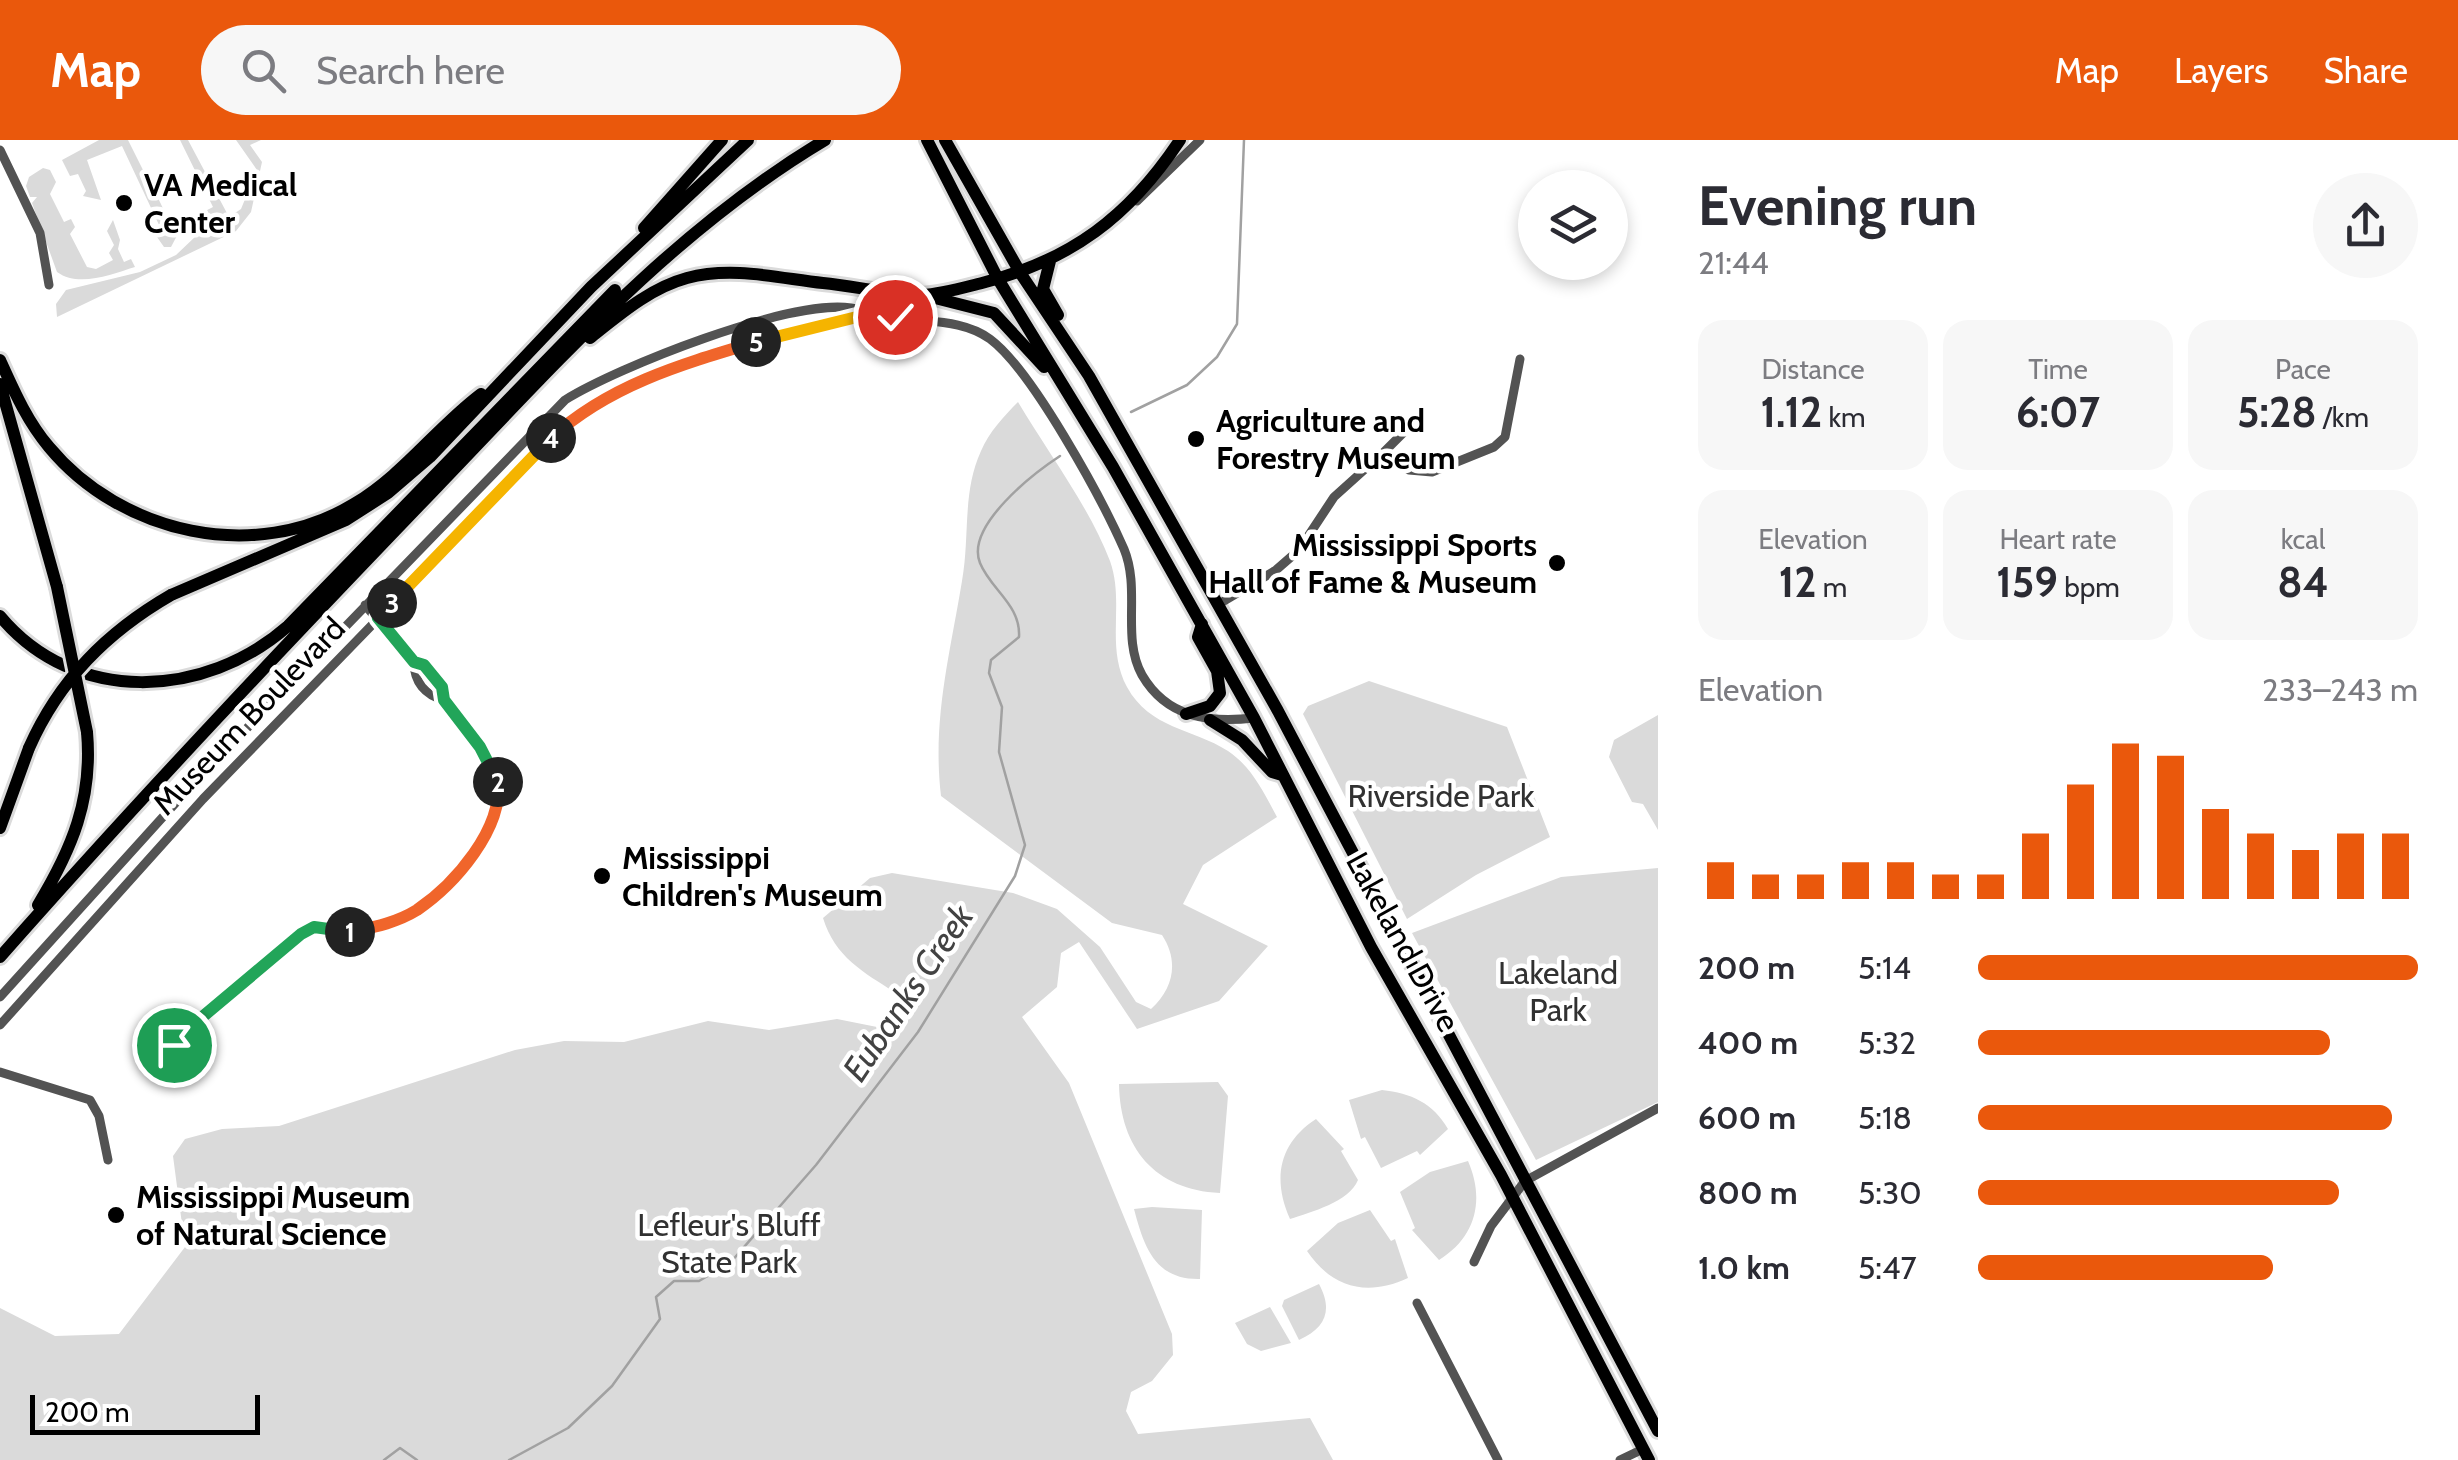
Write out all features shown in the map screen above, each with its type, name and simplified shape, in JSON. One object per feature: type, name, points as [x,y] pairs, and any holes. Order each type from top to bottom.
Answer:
[{"type":"highway","points":[[0,828],[46,712],[81,665],[123,626],[170,594],[368,507],[430,457],[592,287],[722,140]]},
{"type":"highway","points":[[592,287],[748,140]]},
{"type":"highway","points":[[0,616],[40,651],[66,665],[117,682],[185,680],[233,664],[288,626],[597,306],[655,256],[825,140]]},
{"type":"highway","name":"Lakeland Drive","points":[[927,140],[998,279],[1254,718],[1371,947],[1434,1054],[1646,1455]]},
{"type":"highway","name":"Lakeland Drive","points":[[945,140],[1020,274],[1089,376],[1219,604],[1658,1432]]},
{"type":"highway","points":[[918,295],[1020,274],[1050,261],[1120,216],[1155,177],[1180,140]]},
{"type":"highway","points":[[0,957],[217,715],[614,302],[714,216]]},
{"type":"highway","points":[[1050,261],[1043,289],[1089,376]]},
{"type":"highway","points":[[552,367],[648,295],[685,278],[720,273],[765,274],[969,303],[994,313],[1020,336],[1072,400]]},
{"type":"highway","points":[[0,360],[29,420],[80,478],[116,503],[160,523],[223,536],[301,528],[356,503],[399,471],[463,408],[507,375]]},
{"type":"highway","points":[[0,384],[57,587],[86,732],[87,784],[75,840],[18,936]]},
{"type":"highway","points":[[1186,714],[1210,706],[1220,693],[1217,671],[1198,637],[1200,620],[1219,604]]},
{"type":"highway","points":[[1254,718],[1278,711]]},
{"type":"highway","points":[[1210,720],[1255,750],[1272,772],[1283,776]]},
{"type":"highway","points":[[1371,947],[1392,934]]},
{"type":"highway","points":[[1434,1054],[1454,1044]]},
{"type":"highway","points":[[1646,1455],[1658,1441]]},
{"type":"street","points":[[1120,216],[1200,140]]},
{"type":"street","points":[[0,150],[40,233],[49,285]]},
{"type":"street","name":"Museum Boulevard","points":[[0,996],[120,861],[364,606],[520,444],[580,390],[625,366],[792,314],[850,308],[869,314],[961,325],[988,337],[1004,350],[1053,423],[1126,554],[1134,602],[1133,646],[1142,674],[1155,693],[1186,714],[1210,720],[1254,718]]},
{"type":"street","name":"Museum Boulevard","points":[[0,1025],[145,862],[378,618],[534,456],[598,401],[672,370],[824,322],[869,314]]},
{"type":"street","points":[[665,353],[672,370]]},
{"type":"street","points":[[1384,452],[1409,470],[1432,472],[1494,447],[1505,438],[1520,360]]},
{"type":"street","points":[[1219,604],[1276,570],[1299,550],[1334,497],[1407,429]]},
{"type":"street","points":[[520,444],[534,456]]},
{"type":"street","points":[[188,1029],[314,927],[348,932],[388,925],[416,910],[454,875],[494,823],[500,802],[497,778],[480,747],[444,700],[442,687],[424,665],[414,662],[364,606]]},
{"type":"street","points":[[0,1072],[90,1100],[99,1116],[108,1160]]},
{"type":"street","points":[[1474,1262],[1492,1226],[1524,1181],[1658,1108]]},
{"type":"street","points":[[1416,1303],[1498,1460]]},
{"type":"street","points":[[1620,1460],[1646,1455]]},
{"type":"green space","points":[[99,140],[128,140],[148,180],[143,183],[151,200],[158,198],[173,229],[179,225],[181,228],[171,247],[164,247],[157,237],[160,227],[122,146],[87,160],[101,200],[83,196],[86,191],[78,174],[70,176],[62,160]]},
{"type":"green space","points":[[180,140],[188,140],[229,217],[241,209],[257,170],[236,140],[261,140],[250,145],[262,162],[251,212],[236,231],[57,317],[56,304],[66,290],[140,272],[176,255],[196,236],[188,220],[213,207]]},
{"type":"green space","points":[[43,168],[50,170],[56,182],[50,194],[64,222],[71,219],[75,227],[70,234],[87,267],[96,269],[113,260],[109,253],[114,245],[107,231],[113,220],[124,262],[131,259],[135,267],[85,279],[57,272],[32,203],[37,197],[30,197],[26,186],[29,177]]},
{"type":"green space","name":"Lefleur's Bluff State Park","points":[[1018,402],[1080,500],[1110,561],[1116,593],[1117,656],[1127,687],[1136,701],[1160,720],[1236,757],[1257,781],[1277,817],[1203,865],[1183,904],[1268,946],[1219,1001],[1137,1029],[1079,942],[1061,953],[1057,987],[1022,1017],[1069,1083],[1172,1334],[1173,1355],[1152,1381],[1131,1392],[1126,1411],[1138,1434],[1310,1418],[1333,1460],[0,1460],[0,1308],[55,1336],[119,1334],[185,1247],[173,1156],[185,1139],[222,1129],[279,1126],[515,1050],[564,1041],[624,1042],[708,1021],[769,1030],[837,1019],[877,1027],[897,1016],[896,993],[843,953],[823,918],[870,878],[892,873],[1013,893],[1057,909],[1100,947],[1136,1002],[1151,1009],[1159,1001],[1172,974],[1171,955],[1162,935],[1112,923],[941,796],[941,714],[964,564],[971,482],[988,437]]},
{"type":"green space","name":"Riverside Park","points":[[1369,681],[1507,727],[1550,837],[1476,875],[1407,919],[1303,714],[1308,706]]},
{"type":"green space","points":[[1658,715],[1658,830],[1643,804],[1632,802],[1609,757],[1614,740]]},
{"type":"green space","name":"Lakeland Park","points":[[1658,868],[1658,1102],[1536,1160],[1412,933],[1561,877]]},
{"type":"green space","points":[[1218,1082],[1228,1096],[1220,1193],[1177,1184],[1146,1161],[1126,1128],[1119,1084]]},
{"type":"green space","points":[[1382,1090],[1420,1101],[1448,1129],[1420,1155],[1417,1151],[1381,1168],[1365,1137],[1361,1139],[1349,1100]]},
{"type":"green space","points":[[1316,1119],[1344,1149],[1341,1151],[1358,1180],[1338,1200],[1290,1219],[1281,1190],[1282,1163],[1294,1139]]},
{"type":"green space","points":[[1468,1161],[1476,1190],[1474,1216],[1462,1240],[1439,1260],[1412,1230],[1415,1228],[1400,1192],[1430,1172]]},
{"type":"green space","points":[[1134,1209],[1202,1210],[1200,1279],[1172,1274],[1154,1259]]},
{"type":"green space","points":[[1370,1210],[1391,1241],[1395,1239],[1408,1278],[1365,1288],[1328,1274],[1307,1251],[1338,1223]]},
{"type":"green space","points":[[1319,1284],[1326,1302],[1324,1317],[1315,1330],[1299,1340],[1282,1306],[1284,1300]]},
{"type":"green space","points":[[1270,1307],[1291,1343],[1261,1351],[1247,1344],[1235,1323]]},
{"type":"waterway","name":"Eubanks Creek","points":[[1131,412],[1187,385],[1217,357],[1237,324],[1244,140]]},
{"type":"waterway","name":"Eubanks Creek","points":[[509,1460],[568,1428],[612,1386],[660,1319],[656,1297],[674,1281],[699,1281],[730,1263],[816,1165],[918,1032],[1015,876],[1025,845],[999,752],[1002,707],[989,673],[991,660],[1019,637],[1018,626],[1010,607],[985,573],[978,548],[992,517],[1005,502],[1060,456]]},
{"type":"waterway","name":"Eubanks Creek","points":[[384,1460],[400,1448],[417,1460]]},
{"type":"place","name":"VA Medical Center","points":[[124,203]]},
{"type":"place","name":"Agriculture and Forestry Museum","points":[[1196,439]]},
{"type":"place","name":"Mississippi Sports Hall of Fame & Museum","points":[[1557,563]]},
{"type":"place","name":"Mississippi Children's Museum","points":[[602,876]]},
{"type":"place","name":"Mississippi Museum of Natural Science","points":[[116,1215]]},
{"type":"route","points":[[174,1045],[186,1044],[190,1037],[188,1029],[261,963],[301,934],[314,927],[348,932],[388,925],[416,910],[444,888],[494,823],[500,802],[497,778],[480,747],[444,700],[442,687],[424,665],[414,662],[378,618],[546,444],[571,420],[626,386],[824,322],[869,314],[895,317]]}]
